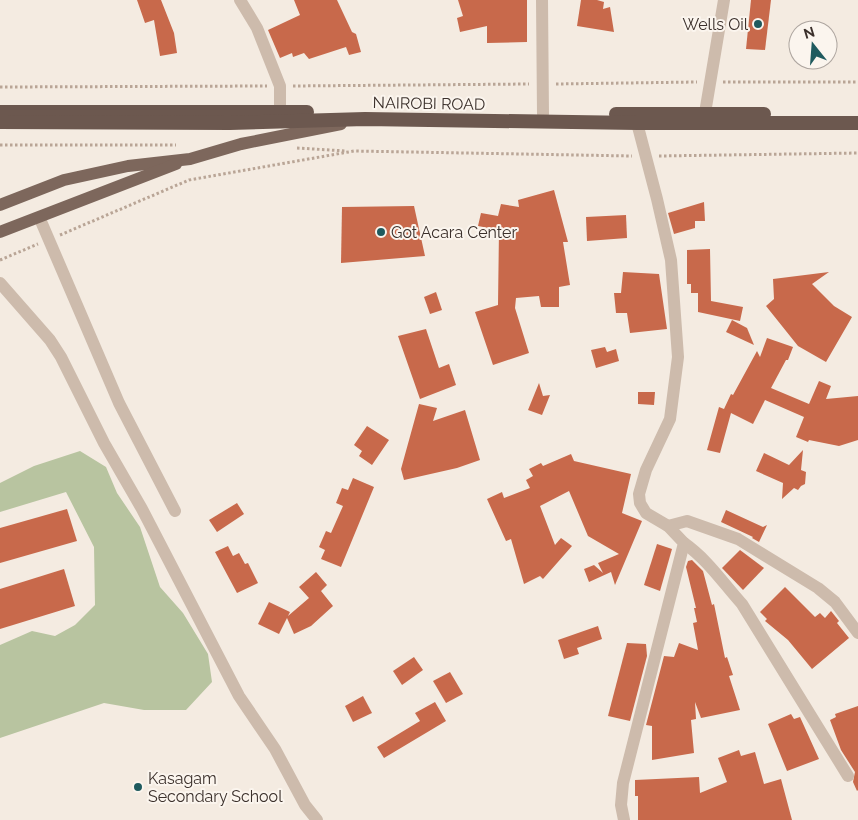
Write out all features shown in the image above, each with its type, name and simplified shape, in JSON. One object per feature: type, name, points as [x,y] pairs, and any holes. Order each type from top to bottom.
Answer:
[{"type":"highway","name":"NAIROBI ROAD","points":[[0,112],[280,111],[543,114],[858,114]]},
{"type":"highway","name":"NAIROBI ROAD","points":[[0,122],[230,123],[365,119],[637,124],[858,123]]},
{"type":"main road","points":[[0,232],[40,219],[190,159],[241,144],[365,119]]},
{"type":"main road","points":[[0,205],[64,180],[128,166],[190,159]]},
{"type":"street","points":[[240,0],[257,28],[280,86],[280,111]]},
{"type":"street","points":[[542,0],[543,114]]},
{"type":"street","points":[[705,113],[724,0]]},
{"type":"street","points":[[637,124],[657,199],[670,260],[678,357],[670,419],[646,470],[638,494],[640,503],[646,513],[668,526],[684,543],[698,553],[722,578],[742,604],[848,776]]},
{"type":"street","points":[[40,219],[119,403],[175,511]]},
{"type":"street","points":[[0,283],[50,340],[61,357],[104,443],[142,509],[239,696],[275,749],[305,805],[317,820]]},
{"type":"street","points":[[668,526],[688,520],[738,539],[818,588],[835,602],[858,633]]},
{"type":"street","points":[[624,820],[621,805],[623,783],[684,543]]},
{"type":"path","points":[[0,87],[858,82]]},
{"type":"path","points":[[0,260],[189,180],[354,151],[644,156],[858,153]]},
{"type":"green space","points":[[80,451],[106,467],[117,493],[140,527],[160,587],[183,613],[208,654],[212,682],[186,710],[144,710],[104,703],[0,738],[0,645],[32,631],[55,636],[75,625],[95,605],[94,547],[66,492],[0,512],[0,483],[34,466]]},
{"type":"building","points":[[137,0],[161,0],[174,33],[177,53],[160,56],[154,20],[145,23]]},
{"type":"building","points":[[294,0],[337,0],[352,32],[356,34],[361,52],[349,55],[346,47],[309,59],[304,53],[293,57],[292,53],[280,58],[268,30],[300,15]]},
{"type":"building","points":[[458,0],[527,0],[527,42],[487,43],[487,26],[460,32],[457,18],[463,16]]},
{"type":"building","points":[[581,0],[597,0],[604,2],[603,9],[610,7],[614,32],[577,26]]},
{"type":"building","name":"Wells Oil","points":[[751,0],[771,0],[765,50],[746,49]]},
{"type":"building","points":[[554,190],[568,242],[563,242],[570,285],[559,287],[559,307],[541,307],[539,296],[516,298],[515,308],[529,353],[493,365],[475,312],[498,305],[499,230],[478,226],[481,213],[498,216],[501,204],[519,207],[518,200]]},
{"type":"building","points":[[704,202],[705,221],[695,221],[695,228],[674,234],[668,213]]},
{"type":"building","name":"Got Acara Center","points":[[414,206],[425,256],[341,263],[342,207]]},
{"type":"building","points":[[626,215],[627,238],[587,241],[586,217]]},
{"type":"building","points":[[710,249],[711,301],[743,307],[740,321],[698,312],[698,293],[691,293],[691,284],[687,284],[687,250]]},
{"type":"building","points":[[623,272],[659,274],[667,329],[630,333],[627,313],[616,313],[614,293],[621,293]]},
{"type":"building","points":[[829,272],[812,284],[834,306],[852,317],[826,362],[798,346],[766,306],[774,299],[773,279]]},
{"type":"building","points":[[436,292],[442,310],[430,314],[424,297]]},
{"type":"building","points":[[732,320],[747,328],[754,345],[726,332]]},
{"type":"building","points":[[426,329],[439,368],[449,364],[456,385],[420,399],[398,336]]},
{"type":"building","points":[[767,338],[793,347],[788,360],[786,360],[771,388],[809,404],[819,381],[831,386],[826,399],[858,396],[858,440],[839,446],[809,440],[808,442],[796,437],[804,417],[765,400],[753,424],[731,413],[720,453],[707,450],[719,407],[724,409],[757,351],[760,357]]},
{"type":"building","points":[[605,347],[607,352],[616,349],[619,361],[596,368],[591,350]]},
{"type":"building","points":[[539,383],[543,396],[550,395],[542,415],[528,410]]},
{"type":"building","points":[[638,392],[655,392],[654,405],[638,404]]},
{"type":"building","points":[[419,404],[437,408],[433,421],[465,410],[480,460],[457,468],[404,480],[401,469]]},
{"type":"building","points":[[367,426],[389,440],[372,465],[359,456],[362,451],[354,445]]},
{"type":"building","points":[[803,450],[801,470],[806,472],[805,484],[798,490],[794,488],[782,499],[783,483],[756,471],[764,453],[789,465]]},
{"type":"building","points":[[571,454],[574,461],[631,474],[622,513],[642,521],[615,585],[611,572],[589,582],[584,569],[594,565],[603,573],[598,563],[619,554],[588,536],[569,491],[540,506],[555,545],[561,538],[572,546],[543,579],[540,576],[524,584],[511,539],[506,541],[487,499],[502,492],[504,498],[530,488],[526,480],[533,476],[529,469],[541,463],[543,466]]},
{"type":"building","points":[[353,478],[374,487],[341,567],[321,559],[325,550],[319,547],[326,531],[331,533],[343,506],[336,503],[342,488],[348,490]]},
{"type":"building","points":[[237,503],[244,514],[217,532],[209,520]]},
{"type":"building","points":[[67,509],[77,541],[0,563],[0,528]]},
{"type":"building","points":[[726,510],[763,527],[767,525],[759,542],[753,537],[721,522]]},
{"type":"building","points":[[657,544],[672,549],[660,591],[644,585]]},
{"type":"building","points":[[228,546],[233,556],[239,553],[245,564],[248,563],[258,583],[237,593],[215,552]]},
{"type":"building","points":[[740,550],[764,568],[743,590],[722,568]]},
{"type":"building","points":[[692,560],[703,571],[712,605],[714,604],[725,658],[727,657],[733,675],[729,676],[740,710],[701,718],[695,702],[696,719],[691,720],[694,753],[652,760],[652,726],[646,725],[664,656],[674,657],[679,643],[698,650],[693,623],[697,622],[694,608],[696,608],[686,567],[688,561]]},
{"type":"building","points":[[64,569],[75,606],[0,629],[0,589]]},
{"type":"building","points":[[316,572],[327,585],[321,591],[333,606],[311,626],[294,634],[287,618],[279,634],[258,624],[269,602],[290,612],[288,616],[309,598],[299,587]]},
{"type":"building","points":[[785,587],[815,617],[820,613],[825,618],[831,611],[839,621],[837,623],[849,638],[812,669],[788,640],[765,621],[767,619],[760,612]]},
{"type":"building","points":[[598,626],[602,639],[577,648],[579,654],[564,659],[558,640]]},
{"type":"building","points":[[627,643],[646,644],[647,656],[630,721],[608,716]]},
{"type":"building","points":[[414,657],[423,670],[402,685],[393,671]]},
{"type":"building","points":[[450,672],[463,694],[446,703],[433,681]]},
{"type":"building","points":[[363,696],[372,713],[353,722],[345,706]]},
{"type":"building","points":[[435,702],[446,721],[384,758],[377,747],[420,721],[415,713]]},
{"type":"building","points":[[858,706],[857,791],[853,782],[855,772],[841,750],[830,720],[836,717],[835,714]]},
{"type":"building","points":[[791,714],[794,719],[800,717],[819,759],[787,771],[768,724]]},
{"type":"building","points":[[739,750],[741,756],[755,752],[764,784],[781,779],[792,820],[638,820],[638,796],[635,796],[635,780],[699,777],[700,793],[727,782],[718,758]]},
{"type":"place","name":"Wells Oil","points":[[758,24]]},
{"type":"place","name":"Got Acara Center","points":[[381,232]]},
{"type":"place","name":"Kasagam Secondary School","points":[[138,787]]}]
